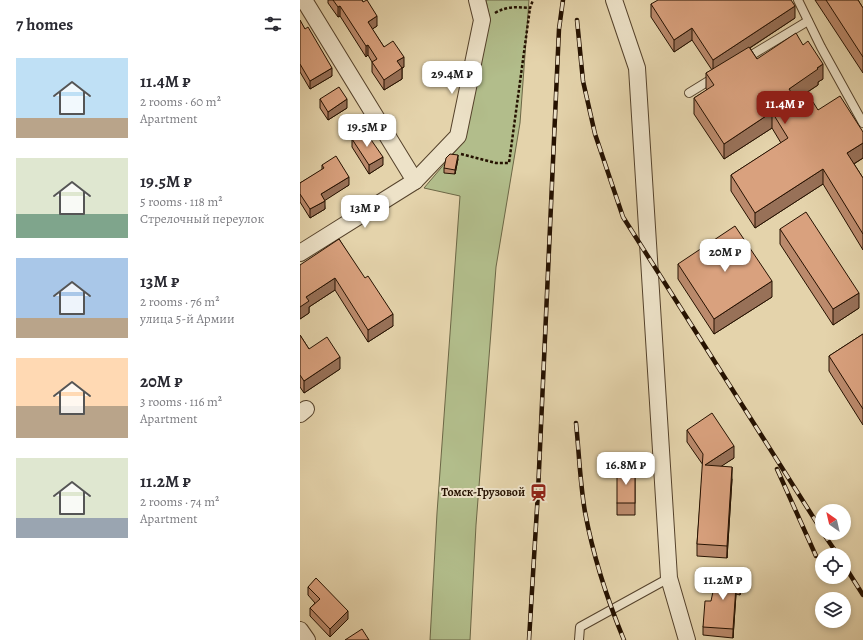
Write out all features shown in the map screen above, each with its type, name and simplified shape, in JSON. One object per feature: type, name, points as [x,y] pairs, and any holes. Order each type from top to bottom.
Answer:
[{"type":"street","points":[[304,0],[415,181]]},
{"type":"street","points":[[300,254],[415,181],[458,136],[482,20],[477,0]]},
{"type":"street","points":[[614,0],[637,68],[669,578],[687,640]]},
{"type":"street","points":[[300,630],[307,640]]},
{"type":"lane","points":[[798,0],[863,123]]},
{"type":"lane","points":[[735,65],[808,21]]},
{"type":"lane","points":[[689,93],[722,73]]},
{"type":"lane","points":[[579,640],[580,627],[669,578]]},
{"type":"path","points":[[445,150],[496,163],[509,163],[530,8],[533,0]]},
{"type":"path","points":[[482,20],[503,8],[514,6],[530,8]]},
{"type":"green space","points":[[486,0],[529,0],[520,123],[496,267],[476,525],[470,640],[430,640],[437,513],[460,196],[424,188],[463,142],[490,20]]},
{"type":"building","points":[[333,0],[362,0],[363,2],[367,0],[377,16],[368,22],[384,47],[393,41],[404,57],[397,61],[402,68],[384,80],[372,62],[377,59],[368,45],[366,46],[340,6],[338,7]]},
{"type":"building","points":[[658,0],[791,0],[795,6],[713,60],[692,28],[674,40],[651,4]]},
{"type":"building","points":[[826,0],[858,0],[863,8],[863,57]]},
{"type":"building","points":[[300,20],[305,29],[308,27],[332,68],[310,81],[300,64]]},
{"type":"building","points":[[796,33],[803,45],[808,41],[823,64],[789,89],[802,109],[813,102],[818,110],[840,96],[863,132],[863,143],[847,153],[863,178],[863,234],[823,169],[755,213],[731,175],[788,138],[772,112],[724,144],[694,98],[714,85],[706,73],[749,47],[757,59]]},
{"type":"building","points":[[339,87],[347,99],[328,112],[320,99]]},
{"type":"building","points":[[365,131],[383,157],[369,165],[352,139]]},
{"type":"building","points":[[450,154],[458,155],[455,170],[444,168],[446,158]]},
{"type":"building","points":[[336,156],[349,177],[321,194],[325,201],[310,209],[300,194],[300,183],[324,168],[322,165]]},
{"type":"building","points":[[806,212],[859,293],[833,309],[780,229]]},
{"type":"building","points":[[735,226],[772,281],[714,319],[678,264]]},
{"type":"building","points":[[339,239],[365,278],[368,276],[393,314],[368,330],[335,278],[306,297],[309,301],[300,307],[300,265]]},
{"type":"building","points":[[863,334],[863,409],[829,356]]},
{"type":"building","points":[[300,335],[309,349],[327,337],[340,357],[304,381],[300,375]]},
{"type":"building","points":[[712,413],[734,446],[705,465],[732,467],[727,546],[697,544],[703,454],[687,430]]},
{"type":"building","points":[[617,470],[635,470],[635,503],[617,503]]},
{"type":"building","points":[[718,568],[743,574],[740,587],[736,586],[733,629],[703,627],[705,601],[711,601]]},
{"type":"building","points":[[316,578],[348,611],[330,629],[310,608],[320,599],[308,587]]},
{"type":"building","points":[[362,629],[369,640],[345,640]]},
{"type":"railway","points":[[529,640],[538,492],[559,29],[563,0]]},
{"type":"railway","points":[[577,20],[583,81],[595,134],[623,217],[815,520]]},
{"type":"railway","points":[[576,423],[582,490],[588,528],[601,577],[624,640]]},
{"type":"railway","points":[[777,469],[815,554]]},
{"type":"railway","points":[[828,540],[833,548]]},
{"type":"railway","points":[[851,576],[863,595]]},
{"type":"place","name":"Томск-Грузовой","points":[[538,492]]}]
